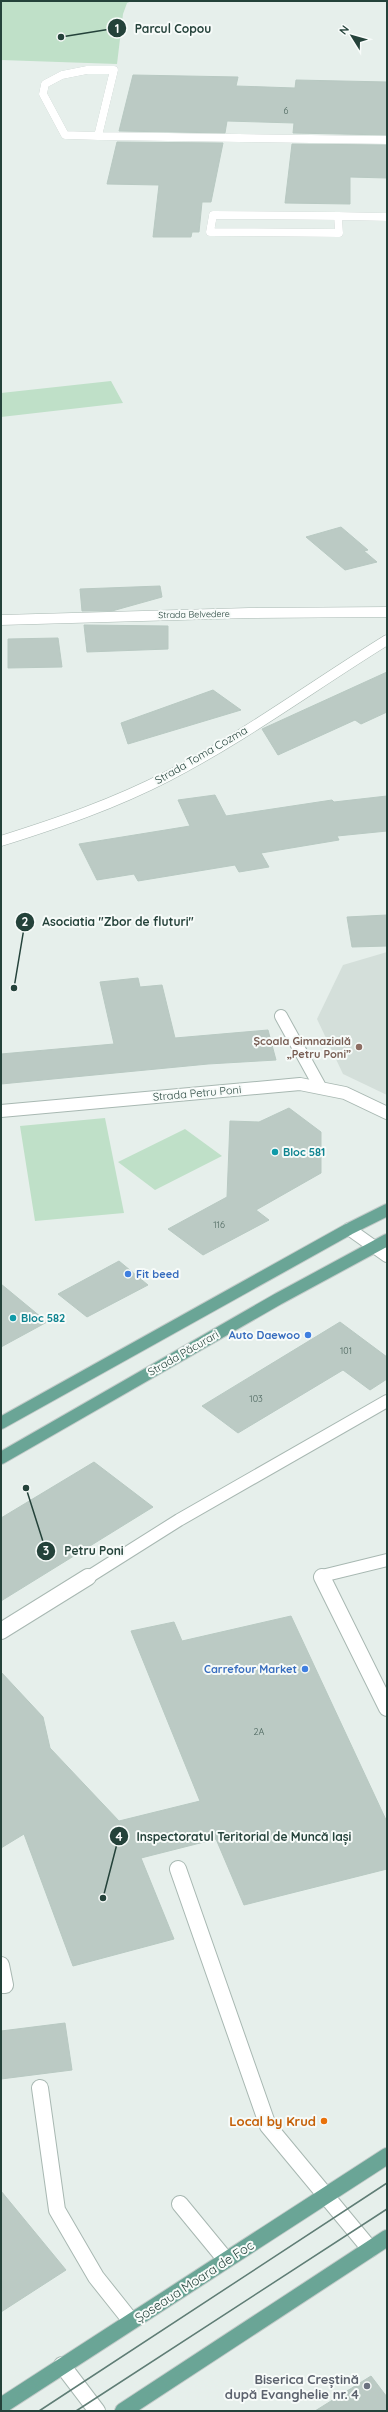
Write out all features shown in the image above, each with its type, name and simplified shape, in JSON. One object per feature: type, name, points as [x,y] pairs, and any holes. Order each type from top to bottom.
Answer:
[{"type":"main road","points":[[1,1423],[348,1229],[387,1210]]},
{"type":"main road","name":"Strada Păcurari","points":[[1,1458],[278,1299],[387,1240]]},
{"type":"main road","name":"Șoseaua Moara de Foc","points":[[1,2406],[62,2365],[387,2156]]},
{"type":"main road","points":[[123,2411],[387,2238]]},
{"type":"street","points":[[98,136],[114,70],[82,69],[57,76],[45,84],[43,94],[65,135],[98,136],[387,140]]},
{"type":"street","points":[[338,216],[339,233],[210,232],[213,215],[338,216],[387,217]]},
{"type":"street","name":"Strada Belvedere","points":[[1,620],[249,613],[387,612]]},
{"type":"street","name":"Strada Toma Cozma","points":[[1,841],[64,821],[153,784],[185,767],[387,640]]},
{"type":"street","points":[[281,1016],[319,1085]]},
{"type":"street","name":"Strada Petru Poni","points":[[1,1111],[300,1084],[319,1085],[343,1090],[387,1113]]},
{"type":"street","points":[[348,1229],[387,1256]]},
{"type":"street","points":[[1,1631],[179,1520],[387,1401]]},
{"type":"street","points":[[387,1560],[322,1576],[387,1708]]},
{"type":"street","points":[[178,1869],[268,2126],[370,2249]]},
{"type":"street","points":[[1,1965],[5,1985],[1,1986]]},
{"type":"street","points":[[40,2088],[57,2210],[96,2277],[131,2321]]},
{"type":"street","points":[[180,2204],[226,2260]]},
{"type":"street","points":[[62,2365],[97,2411]]},
{"type":"shaded area","name":"Şcoala Gimnazială „Petru Poni”","points":[[387,952],[387,1095],[343,1074],[317,1019],[343,965]]},
{"type":"green space","points":[[1,1],[132,1],[127,3],[123,14],[117,64],[1,60]]},
{"type":"green space","points":[[111,381],[123,403],[1,417],[1,393]]},
{"type":"green space","points":[[105,1118],[124,1213],[35,1221],[20,1126]]},
{"type":"green space","points":[[185,1129],[222,1156],[155,1190],[118,1162]]},
{"type":"building","points":[[133,75],[238,77],[236,86],[295,88],[296,80],[387,82],[387,135],[293,133],[294,123],[227,121],[225,133],[119,131]]},
{"type":"building","points":[[117,142],[223,143],[211,202],[202,202],[199,232],[192,232],[191,237],[153,237],[159,185],[107,184]]},
{"type":"building","points":[[292,144],[387,145],[387,178],[350,177],[350,204],[285,203]]},
{"type":"building","points":[[341,527],[368,550],[364,551],[377,562],[345,570],[306,537]]},
{"type":"building","points":[[160,586],[162,597],[112,611],[82,611],[80,589]]},
{"type":"building","points":[[84,625],[168,626],[168,649],[87,652]]},
{"type":"building","points":[[58,638],[62,667],[8,668],[8,639]]},
{"type":"building","points":[[387,672],[387,712],[361,724],[355,720],[278,755],[262,729]]},
{"type":"building","points":[[213,690],[241,710],[128,744],[121,723]]},
{"type":"building","points":[[215,795],[226,816],[332,800],[334,802],[387,796],[387,831],[337,836],[339,840],[261,853],[269,867],[239,872],[235,865],[138,881],[134,874],[97,880],[79,844],[190,826],[178,800]]},
{"type":"building","points":[[387,915],[387,946],[352,947],[347,917]]},
{"type":"building","points":[[138,978],[140,987],[162,985],[175,1038],[268,1030],[276,1060],[208,1064],[1,1084],[1,1054],[114,1044],[100,982]]},
{"type":"building","points":[[289,1108],[321,1132],[321,1173],[256,1210],[269,1220],[203,1255],[168,1229],[227,1197],[230,1121],[259,1122]]},
{"type":"building","points":[[119,1261],[148,1285],[87,1317],[58,1294]]},
{"type":"building","name":"Bloc 582","points":[[1,1284],[47,1322],[1,1347]]},
{"type":"building","points":[[340,1322],[387,1357],[387,1379],[370,1390],[343,1370],[238,1433],[202,1406]]},
{"type":"building","points":[[94,1462],[153,1507],[1,1601],[1,1518]]},
{"type":"building","points":[[291,1616],[387,1822],[387,1869],[244,1905],[216,1839],[141,1858],[174,1939],[73,1966],[24,1834],[1,1848],[1,1672],[43,1717],[50,1748],[119,1821],[200,1801],[131,1631],[174,1622],[182,1641]]},
{"type":"building","points":[[65,2023],[72,2070],[1,2079],[1,2031]]},
{"type":"building","points":[[1,2191],[66,2270],[1,2312]]},
{"type":"building","name":"Biserica Creștină după Evanghelie nr. 4","points":[[371,2376],[387,2397],[387,2411],[315,2411]]},
{"type":"tram line","points":[[39,2411],[387,2183]]},
{"type":"tram line","points":[[76,2411],[387,2209]]},
{"type":"place","name":"Parcul Copou","points":[[61,37]]},
{"type":"place","name":"Asociatia \"Zbor de fluturi\"","points":[[14,988]]},
{"type":"place","name":"Şcoala Gimnazială „Petru Poni”","points":[[359,1047]]},
{"type":"place","name":"Bloc 581","points":[[275,1152]]},
{"type":"place","name":"Fit beed","points":[[128,1274]]},
{"type":"place","name":"Bloc 582","points":[[13,1318]]},
{"type":"place","name":"Auto Daewoo","points":[[308,1335]]},
{"type":"place","name":"Petru Poni","points":[[26,1488]]},
{"type":"place","name":"Carrefour Market","points":[[305,1669]]},
{"type":"place","name":"Inspectoratul Teritorial de Muncă Iași","points":[[103,1898]]},
{"type":"place","name":"Local by Krud","points":[[324,2121]]},
{"type":"place","name":"Biserica Creștină după Evanghelie nr. 4","points":[[367,2386]]}]
